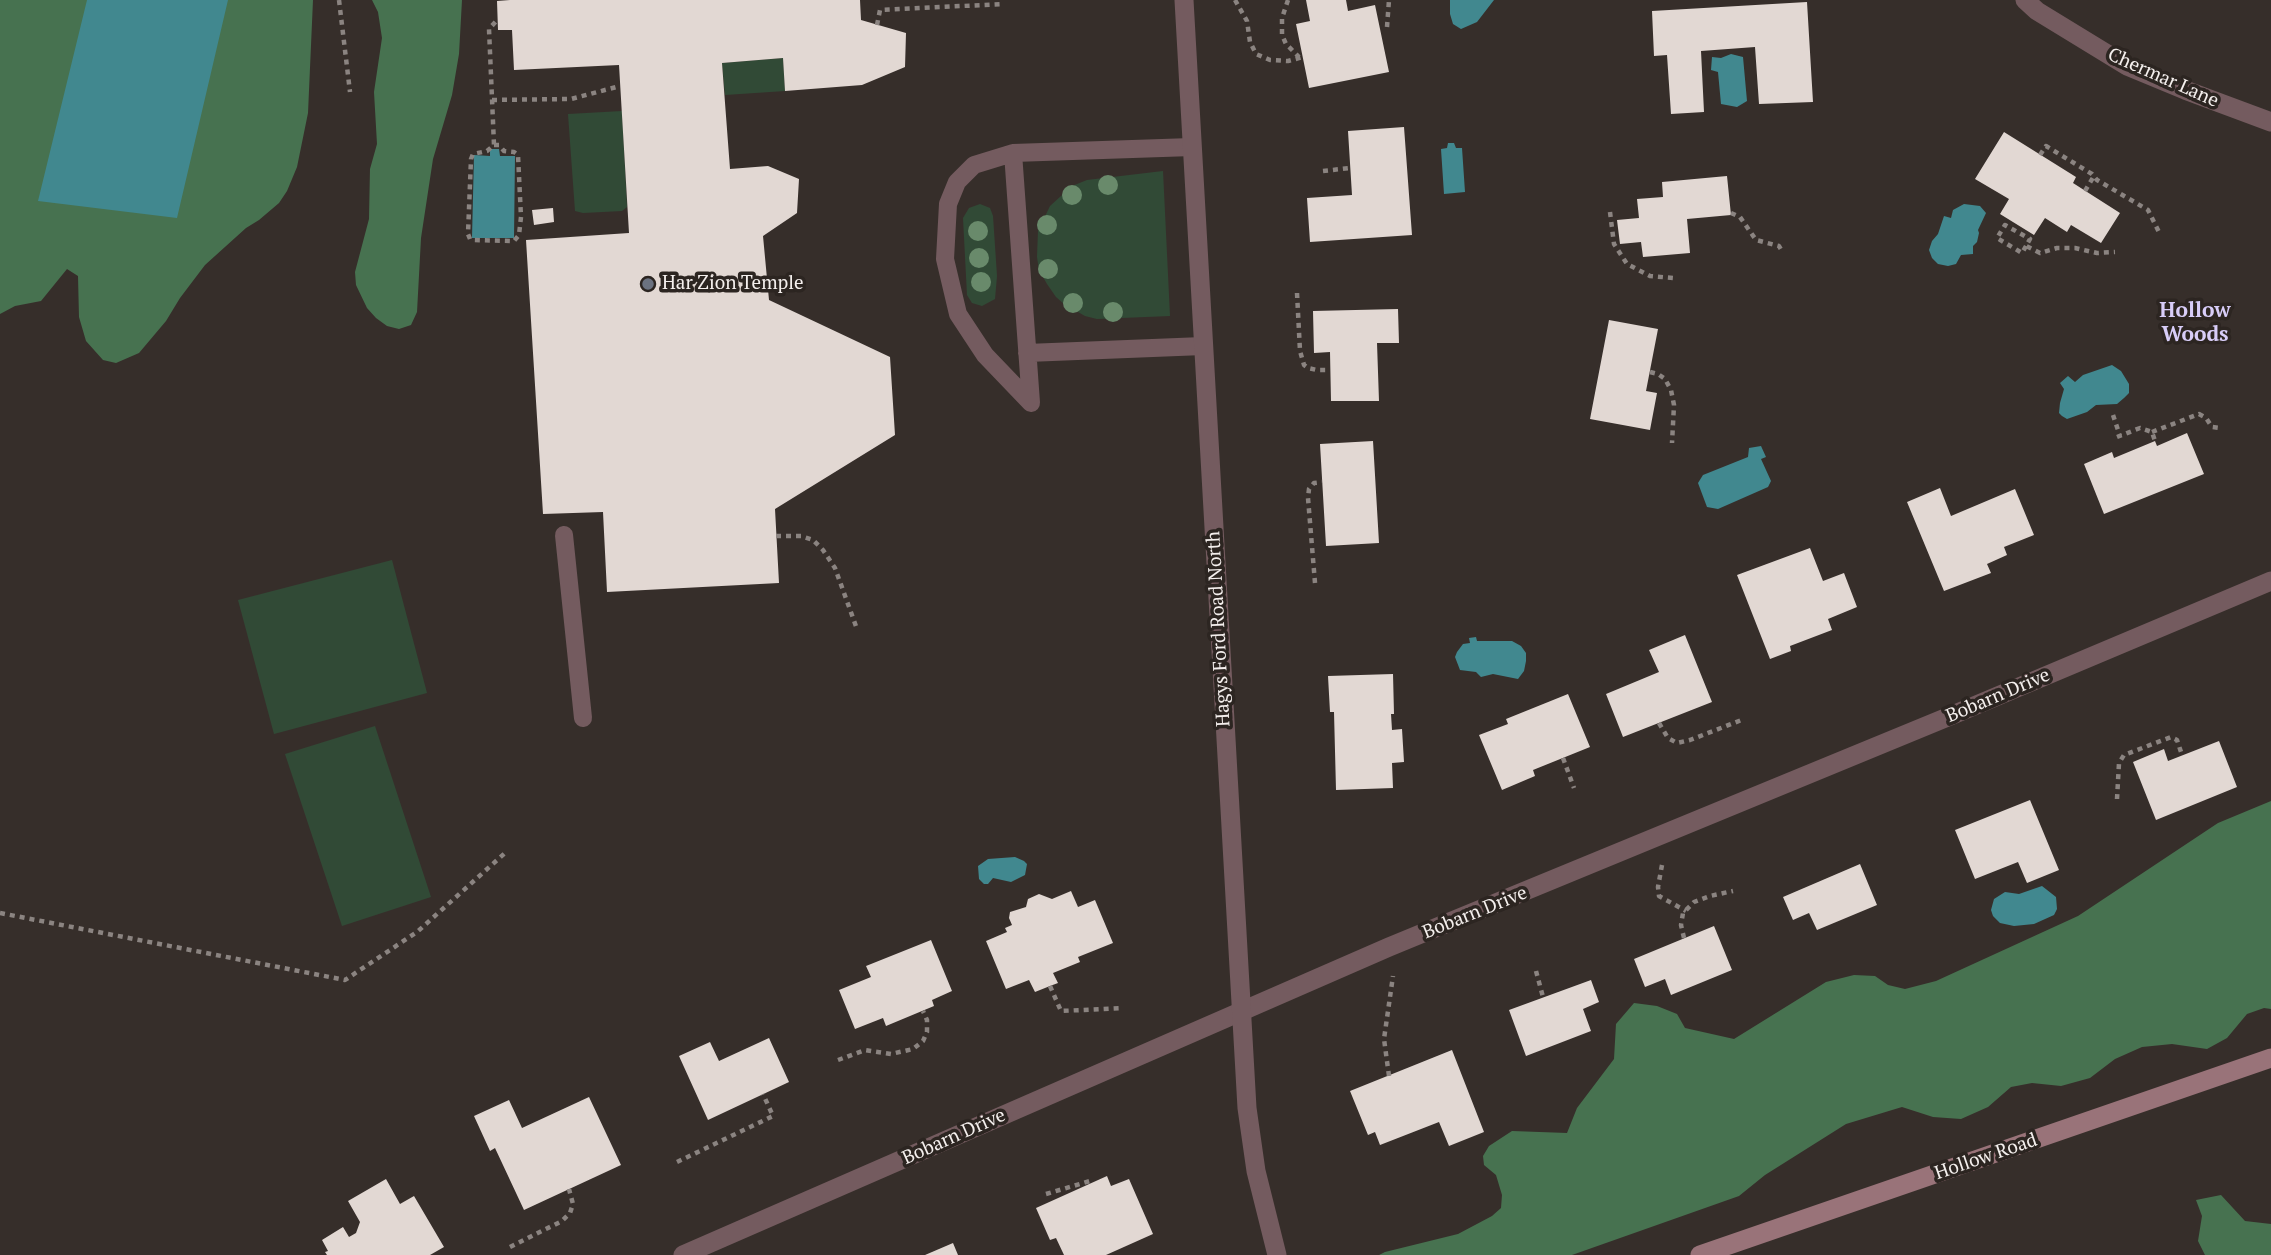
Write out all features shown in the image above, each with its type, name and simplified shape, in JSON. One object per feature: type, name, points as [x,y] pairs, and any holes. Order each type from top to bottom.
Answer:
[{"type":"main road","name":"Hollow Road","points":[[1700,1255],[2271,1058]]},
{"type":"street","name":"Hagys Ford Road North","points":[[1184,0],[1247,1108],[1259,1183],[1277,1255]]},
{"type":"street","name":"Chermar Lane","points":[[2025,0],[2037,12],[2127,66],[2271,122]]},
{"type":"street","name":"Bobarn Drive","points":[[683,1255],[1389,947],[1655,839],[2271,581]]},
{"type":"lane","points":[[1013,153],[1031,403],[985,355],[958,314],[945,259],[948,204],[957,181],[974,164],[1013,153],[1192,147]]},
{"type":"lane","points":[[1027,353],[1203,346]]},
{"type":"lane","points":[[564,535],[583,718]]},
{"type":"path","points":[[340,0],[350,92]]},
{"type":"path","points":[[1235,0],[1247,21],[1250,41],[1256,54],[1270,60],[1287,61],[1301,57],[1286,44],[1282,35],[1282,18],[1288,0]]},
{"type":"path","points":[[1387,27],[1389,0]]},
{"type":"path","points":[[877,25],[880,10],[950,3],[1003,4]]},
{"type":"path","points":[[494,145],[489,29],[498,19]]},
{"type":"path","points":[[492,100],[571,100],[620,86]]},
{"type":"path","points":[[494,145],[518,156],[520,229],[514,241],[474,240],[470,239],[468,234],[471,159],[473,154],[494,145]]},
{"type":"path","points":[[2040,155],[2046,146],[2147,210],[2159,232]]},
{"type":"path","points":[[1323,171],[1350,168]]},
{"type":"path","points":[[2085,191],[2094,176]]},
{"type":"path","points":[[1610,212],[1614,244],[1627,264],[1650,276],[1673,278]]},
{"type":"path","points":[[1731,213],[1740,217],[1756,240],[1779,246],[1783,253]]},
{"type":"path","points":[[2005,225],[2030,239],[2026,246],[2022,253],[1997,238],[2005,225]]},
{"type":"path","points":[[2026,246],[2040,253],[2057,248],[2075,248],[2097,253],[2115,252]]},
{"type":"path","points":[[1297,293],[1300,351],[1304,365],[1317,370],[1331,370]]},
{"type":"path","points":[[1650,372],[1665,379],[1671,390],[1674,405],[1672,443]]},
{"type":"path","points":[[2113,415],[2119,437],[2140,428],[2152,432],[2199,414],[2206,418],[2211,427],[2220,429]]},
{"type":"path","points":[[2152,432],[2155,441]]},
{"type":"path","points":[[1315,583],[1308,498],[1314,483],[1322,482]]},
{"type":"path","points":[[776,536],[801,536],[813,540],[823,550],[835,568],[857,629]]},
{"type":"path","points":[[1658,723],[1668,738],[1677,743],[1744,719]]},
{"type":"path","points":[[2116,799],[2119,763],[2124,755],[2171,737],[2176,740],[2182,755]]},
{"type":"path","points":[[1563,758],[1574,788]]},
{"type":"path","points":[[1655,839],[1662,863],[1658,887],[1660,896],[1686,911]]},
{"type":"path","points":[[0,912],[345,981],[417,932],[505,853]]},
{"type":"path","points":[[1684,938],[1682,913],[1694,902],[1710,895],[1733,891]]},
{"type":"path","points":[[1389,947],[1394,973],[1384,1039],[1389,1076]]},
{"type":"path","points":[[1536,971],[1543,997]]},
{"type":"path","points":[[1050,986],[1061,1011],[1122,1008]]},
{"type":"path","points":[[838,1060],[865,1050],[891,1054],[913,1049],[923,1041],[927,1032],[927,1020],[923,1011]]},
{"type":"path","points":[[677,1162],[773,1116],[763,1094]]},
{"type":"path","points":[[1046,1194],[1090,1181],[1092,1183]]},
{"type":"path","points":[[510,1247],[562,1222],[570,1213],[573,1204],[569,1189]]},
{"type":"green space","points":[[0,0],[313,0],[308,113],[297,167],[287,191],[279,203],[205,265],[166,321],[139,353],[116,363],[103,360],[86,341],[79,317],[78,276],[67,269],[41,301],[15,306],[0,314]]},
{"type":"green space","points":[[372,0],[462,0],[459,54],[452,95],[433,159],[421,238],[417,312],[411,325],[399,329],[387,326],[376,318],[367,308],[356,285],[355,272],[369,219],[370,169],[377,144],[374,92],[382,38],[378,12]]},
{"type":"green space","points":[[783,58],[785,91],[725,95],[722,63]]},
{"type":"green space","points":[[622,111],[627,207],[622,211],[575,211],[568,114]]},
{"type":"green space","points":[[1163,171],[1170,316],[1097,319],[1085,316],[1064,304],[1047,284],[1039,270],[1037,257],[1038,231],[1050,206],[1072,186],[1087,180]]},
{"type":"green space","points":[[980,204],[990,208],[993,216],[997,276],[995,299],[982,306],[972,303],[967,295],[963,218],[969,208]]},
{"type":"green space","points":[[392,560],[427,693],[274,734],[238,600]]},
{"type":"green space","points":[[375,726],[431,897],[342,926],[285,754]]},
{"type":"green space","points":[[2271,801],[2271,1009],[2264,1008],[2247,1014],[2227,1038],[2207,1049],[2172,1044],[2142,1047],[2115,1059],[2090,1078],[2061,1086],[2032,1083],[2011,1087],[1988,1107],[1961,1119],[1933,1117],[1902,1107],[1846,1124],[1765,1175],[1739,1196],[1572,1255],[1379,1255],[1458,1234],[1492,1216],[1501,1208],[1502,1195],[1496,1175],[1484,1165],[1483,1156],[1489,1146],[1512,1131],[1567,1133],[1577,1108],[1614,1059],[1616,1024],[1634,1003],[1657,1006],[1677,1014],[1685,1028],[1734,1039],[1826,982],[1854,975],[1875,976],[1888,985],[1905,989],[1936,981],[2078,916],[2218,823]]},
{"type":"green space","points":[[2221,1195],[2245,1221],[2271,1224],[2271,1255],[2205,1255],[2198,1241],[2202,1216],[2196,1200]]},
{"type":"water","points":[[87,0],[228,0],[177,218],[38,201]]},
{"type":"water","points":[[1450,0],[1494,0],[1477,22],[1461,29],[1453,24]]},
{"type":"water","points":[[1731,54],[1743,57],[1747,101],[1737,107],[1721,104],[1718,72],[1711,70],[1712,57],[1721,58]]},
{"type":"water","points":[[1448,143],[1462,148],[1465,192],[1444,194],[1441,149],[1447,148]]},
{"type":"water","points":[[490,149],[499,149],[500,156],[515,156],[514,238],[472,238],[474,155],[490,156]]},
{"type":"water","points":[[1964,204],[1980,206],[1986,213],[1978,230],[1973,254],[1961,255],[1956,264],[1938,264],[1929,250],[1932,241],[1938,234],[1944,216],[1951,218],[1953,210]]},
{"type":"water","points":[[2112,365],[2121,371],[2129,384],[2129,393],[2124,398],[2117,404],[2096,405],[2087,412],[2067,419],[2059,413],[2064,389],[2060,383],[2068,376],[2075,382],[2083,375]]},
{"type":"water","points":[[1761,446],[1766,457],[1761,459],[1771,481],[1768,487],[1718,509],[1707,507],[1698,483],[1703,475],[1748,457],[1749,448]]},
{"type":"water","points":[[1476,637],[1477,641],[1512,641],[1521,646],[1526,653],[1526,661],[1524,671],[1518,679],[1493,674],[1481,677],[1476,672],[1460,670],[1455,657],[1457,652],[1463,644],[1470,643],[1469,638]]},
{"type":"water","points":[[1015,857],[1027,864],[1025,875],[1011,882],[993,878],[988,884],[979,879],[978,866],[988,859]]},
{"type":"water","points":[[2042,886],[2056,897],[2057,909],[2054,915],[2034,924],[2014,926],[2000,923],[1993,916],[1991,910],[1994,899],[2005,892],[2019,894]]},
{"type":"building","name":"Har Zion Temple","points":[[860,0],[861,20],[906,33],[905,67],[862,85],[785,91],[783,58],[722,63],[730,169],[768,166],[799,179],[797,213],[763,236],[769,300],[890,357],[895,435],[775,509],[779,583],[607,592],[603,512],[543,514],[526,240],[629,233],[619,65],[514,70],[512,30],[498,30],[497,1]]},
{"type":"building","points":[[1306,0],[1346,0],[1348,11],[1375,5],[1389,72],[1309,88],[1296,24],[1310,21]]},
{"type":"building","points":[[1807,2],[1813,102],[1759,104],[1755,47],[1701,51],[1704,112],[1671,114],[1667,55],[1654,56],[1652,11]]},
{"type":"building","points":[[1404,127],[1412,235],[1310,242],[1307,198],[1352,195],[1348,131]]},
{"type":"building","points":[[2004,132],[2076,177],[2073,183],[2120,213],[2101,243],[2071,225],[2067,232],[2045,218],[2034,235],[2000,214],[2009,199],[1975,179]]},
{"type":"building","points":[[1727,176],[1731,215],[1687,219],[1690,253],[1643,257],[1641,242],[1620,244],[1617,220],[1639,218],[1637,199],[1663,197],[1662,182]]},
{"type":"building","points":[[553,208],[554,222],[534,225],[532,210]]},
{"type":"building","points":[[1398,309],[1399,343],[1377,343],[1379,401],[1331,401],[1330,352],[1314,353],[1313,311]]},
{"type":"building","points":[[1609,320],[1658,329],[1646,391],[1657,393],[1650,430],[1590,419]]},
{"type":"building","points":[[2187,433],[2204,474],[2104,514],[2084,464],[2112,452],[2114,458],[2155,441],[2157,446]]},
{"type":"building","points":[[1373,441],[1379,543],[1326,546],[1320,444]]},
{"type":"building","points":[[1940,488],[1951,516],[2015,489],[2034,535],[2004,547],[2007,555],[1987,564],[1991,573],[1944,591],[1907,502]]},
{"type":"building","points":[[1810,548],[1823,581],[1844,573],[1857,607],[1828,619],[1832,630],[1790,646],[1791,651],[1770,659],[1737,575]]},
{"type":"building","points":[[1685,635],[1712,702],[1623,737],[1606,694],[1659,672],[1649,650]]},
{"type":"building","points":[[1393,674],[1392,730],[1402,729],[1404,762],[1392,763],[1393,788],[1336,790],[1334,712],[1330,712],[1328,676]]},
{"type":"building","points":[[1568,694],[1590,747],[1533,770],[1535,776],[1502,790],[1479,735],[1508,724],[1506,719]]},
{"type":"building","points":[[2219,741],[2237,787],[2156,820],[2133,762],[2164,749],[2168,761]]},
{"type":"building","points":[[2030,800],[2059,870],[2027,883],[2018,862],[1975,879],[1955,830]]},
{"type":"building","points":[[1860,864],[1877,905],[1817,930],[1809,913],[1793,920],[1783,897]]},
{"type":"building","points":[[1071,891],[1078,907],[1095,900],[1113,943],[1078,957],[1080,962],[1053,973],[1058,983],[1035,992],[1029,980],[1006,989],[986,941],[1007,932],[1005,928],[1012,925],[1010,912],[1026,907],[1028,899],[1039,894],[1052,899]]},
{"type":"building","points":[[1714,926],[1732,970],[1671,995],[1665,979],[1645,987],[1634,959]]},
{"type":"building","points":[[931,940],[952,991],[932,1000],[934,1006],[886,1026],[883,1018],[855,1029],[839,990],[871,977],[866,966]]},
{"type":"building","points":[[1591,980],[1599,1002],[1583,1009],[1591,1031],[1526,1056],[1509,1010]]},
{"type":"building","points":[[769,1038],[789,1082],[708,1120],[679,1056],[710,1042],[719,1061]]},
{"type":"building","points":[[1452,1050],[1484,1132],[1449,1146],[1439,1122],[1380,1145],[1375,1132],[1368,1135],[1350,1091]]},
{"type":"building","points":[[589,1097],[621,1165],[524,1210],[495,1148],[490,1151],[474,1116],[509,1100],[522,1128]]},
{"type":"building","points":[[1107,1176],[1111,1186],[1129,1179],[1153,1234],[1106,1255],[1064,1255],[1056,1238],[1050,1240],[1036,1208]]},
{"type":"building","points":[[386,1179],[400,1204],[414,1196],[444,1247],[430,1255],[327,1255],[325,1252],[328,1251],[322,1240],[343,1227],[349,1237],[356,1233],[360,1222],[348,1201]]},
{"type":"building","points":[[953,1243],[958,1255],[925,1255]]},
{"type":"place","name":"Har Zion Temple","points":[[648,284]]},
{"type":"district","name":"Hollow Woods","points":[[2195,323]]}]
